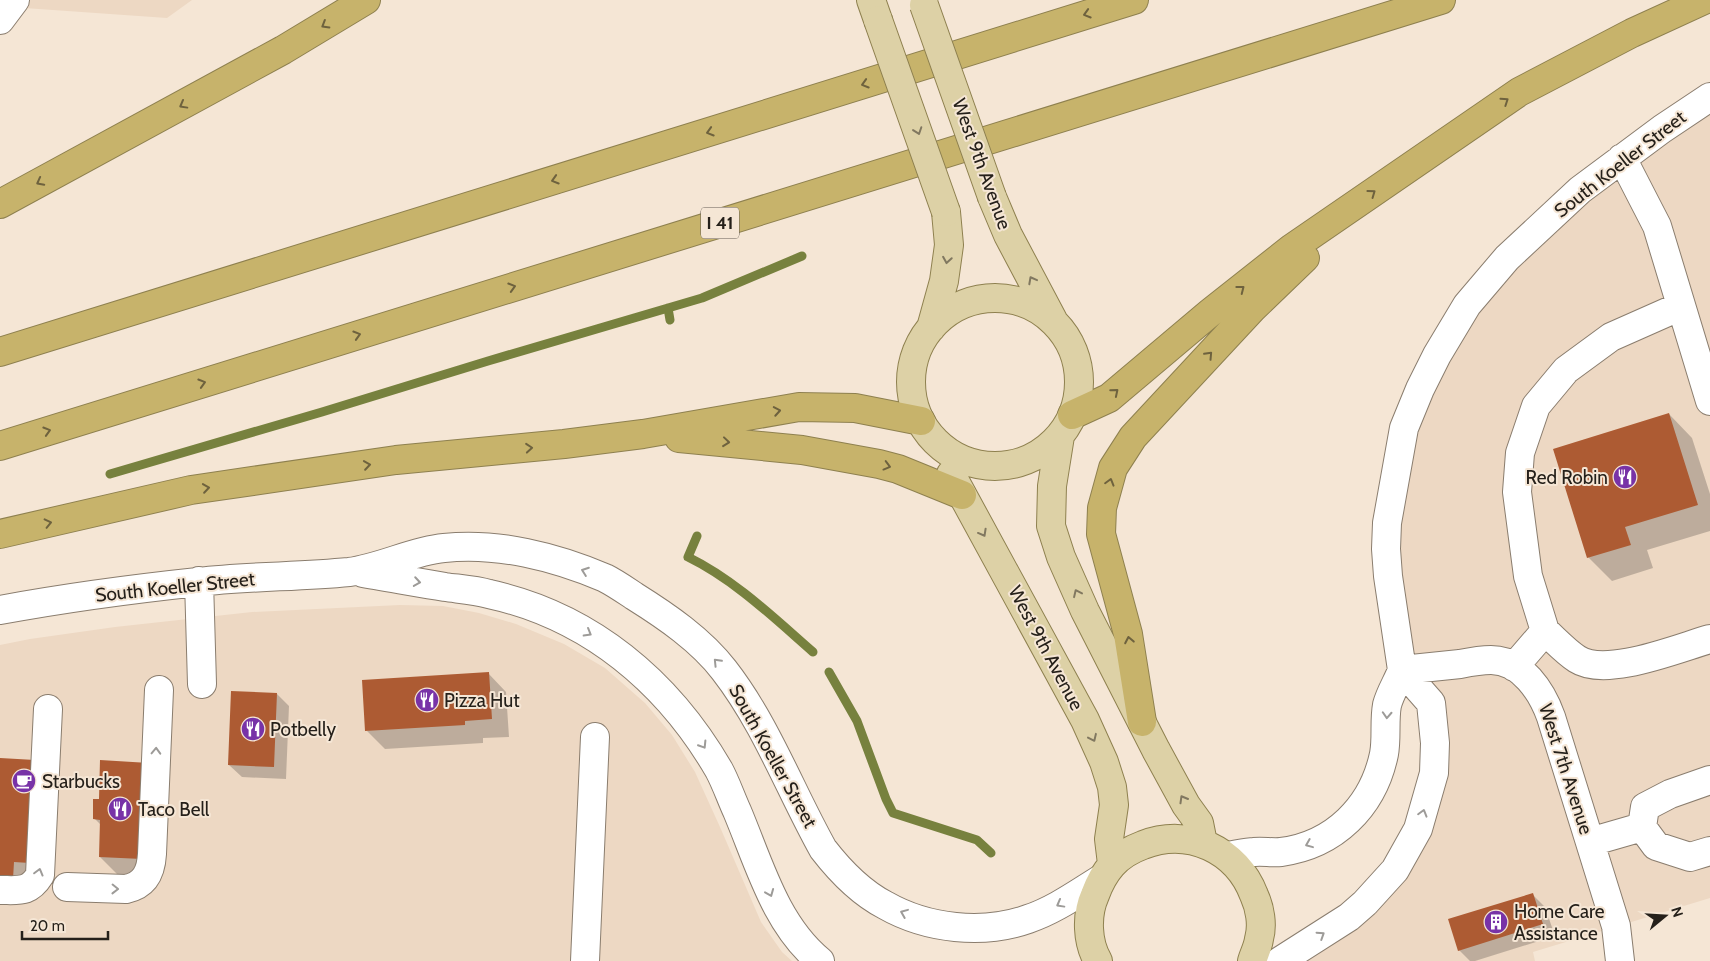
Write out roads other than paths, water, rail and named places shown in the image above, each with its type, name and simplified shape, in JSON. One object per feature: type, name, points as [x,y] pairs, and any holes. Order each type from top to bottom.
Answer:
[{"type":"highway","points":[[0,204],[135,132],[282,50],[366,0]]},
{"type":"highway","points":[[0,352],[1134,0]]},
{"type":"highway","name":"I 41","points":[[0,446],[1441,0]]},
{"type":"highway","points":[[1066,425],[1109,398],[1211,312],[1292,248],[1519,92],[1632,33],[1704,0]]},
{"type":"highway","points":[[1142,722],[1128,634],[1101,534],[1102,508],[1113,468],[1133,436],[1252,309],[1315,248],[1346,212]]},
{"type":"highway","points":[[0,534],[191,490],[396,460],[564,444],[643,434],[799,407],[855,408],[921,421]]},
{"type":"highway","points":[[643,434],[802,450],[870,462],[898,469],[962,496]]},
{"type":"main road","name":"West 9th Avenue","points":[[924,3],[992,197],[1008,235],[1055,323]]},
{"type":"main road","points":[[875,10],[946,212],[950,245],[944,281],[931,328]]},
{"type":"main road","points":[[1066,425],[1039,454],[1014,464],[986,466],[960,458],[937,443],[921,421],[912,398],[911,373],[918,349],[931,328],[948,312],[969,302],[992,298],[1015,300],[1037,309],[1055,323],[1070,343],[1078,366],[1079,391],[1066,425],[1052,486],[1051,526],[1061,558],[1085,611],[1182,797],[1199,823],[1203,843]]},
{"type":"main road","name":"West 9th Avenue","points":[[937,443],[955,484],[1024,607],[1104,762],[1112,787],[1114,805],[1107,872]]},
{"type":"main road","points":[[1098,961],[1094,954],[1089,928],[1091,903],[1107,872],[1132,849],[1154,840],[1179,838],[1203,843],[1228,856],[1248,879],[1260,908],[1260,938],[1252,961]]},
{"type":"street","points":[[0,20],[16,0]]},
{"type":"street","name":"South Koeller Street","points":[[1402,670],[1388,576],[1387,523],[1404,428],[1437,355],[1468,305],[1507,258],[1580,190],[1622,158],[1710,97]]},
{"type":"street","points":[[1622,158],[1658,226],[1710,401]]},
{"type":"street","points":[[1682,306],[1611,337],[1566,370],[1536,406],[1520,453],[1517,492],[1528,576],[1545,631],[1578,660],[1599,666],[1625,664],[1710,639]]},
{"type":"street","name":"South Koeller Street","points":[[0,610],[45,602],[199,582],[351,571],[443,548],[487,547],[527,553],[566,564],[607,579],[673,622],[700,644],[723,668],[741,693],[770,744],[823,849],[835,865],[856,885],[884,905],[921,920],[948,926],[987,928],[1027,919],[1057,906],[1107,872]]},
{"type":"street","name":"South Koeller Street","points":[[351,571],[489,594],[516,601],[556,615],[597,638],[636,667],[666,696],[692,728],[720,772],[775,903],[790,928],[820,961]]},
{"type":"street","points":[[199,582],[202,684]]},
{"type":"street","points":[[1514,667],[1545,631]]},
{"type":"street","name":"West 7th Avenue","points":[[1402,670],[1492,660],[1514,667],[1528,678],[1545,701],[1616,926],[1620,961]]},
{"type":"street","points":[[1228,856],[1253,852],[1279,852],[1306,846],[1335,832],[1349,820],[1374,788],[1381,768],[1385,746],[1387,704],[1402,670],[1431,703],[1435,743],[1434,773],[1418,830],[1395,870],[1365,903],[1349,917],[1280,961]]},
{"type":"street","points":[[67,887],[126,889],[142,882],[149,872],[152,854],[159,690]]},
{"type":"street","points":[[0,890],[24,890],[36,882],[40,875],[48,709]]},
{"type":"street","points":[[585,961],[595,737]]},
{"type":"street","points":[[1710,780],[1670,794],[1645,807],[1642,827],[1656,846],[1690,857],[1710,851]]},
{"type":"street","points":[[1590,842],[1642,827]]},
{"type":"waterway","points":[[110,474],[702,298],[802,256]]},
{"type":"waterway","points":[[668,308],[670,320]]},
{"type":"waterway","points":[[697,536],[688,557],[738,588],[813,652]]},
{"type":"waterway","points":[[829,672],[857,721],[893,813],[977,840],[991,853]]},
{"type":"place","name":"Red Robin","points":[[1625,477]]},
{"type":"place","name":"Pizza Hut","points":[[427,700]]},
{"type":"place","name":"Potbelly","points":[[253,729]]},
{"type":"place","name":"Starbucks","points":[[24,781]]},
{"type":"place","name":"Taco Bell","points":[[120,809]]},
{"type":"place","name":"Home Care Assistance","points":[[1496,922]]}]
